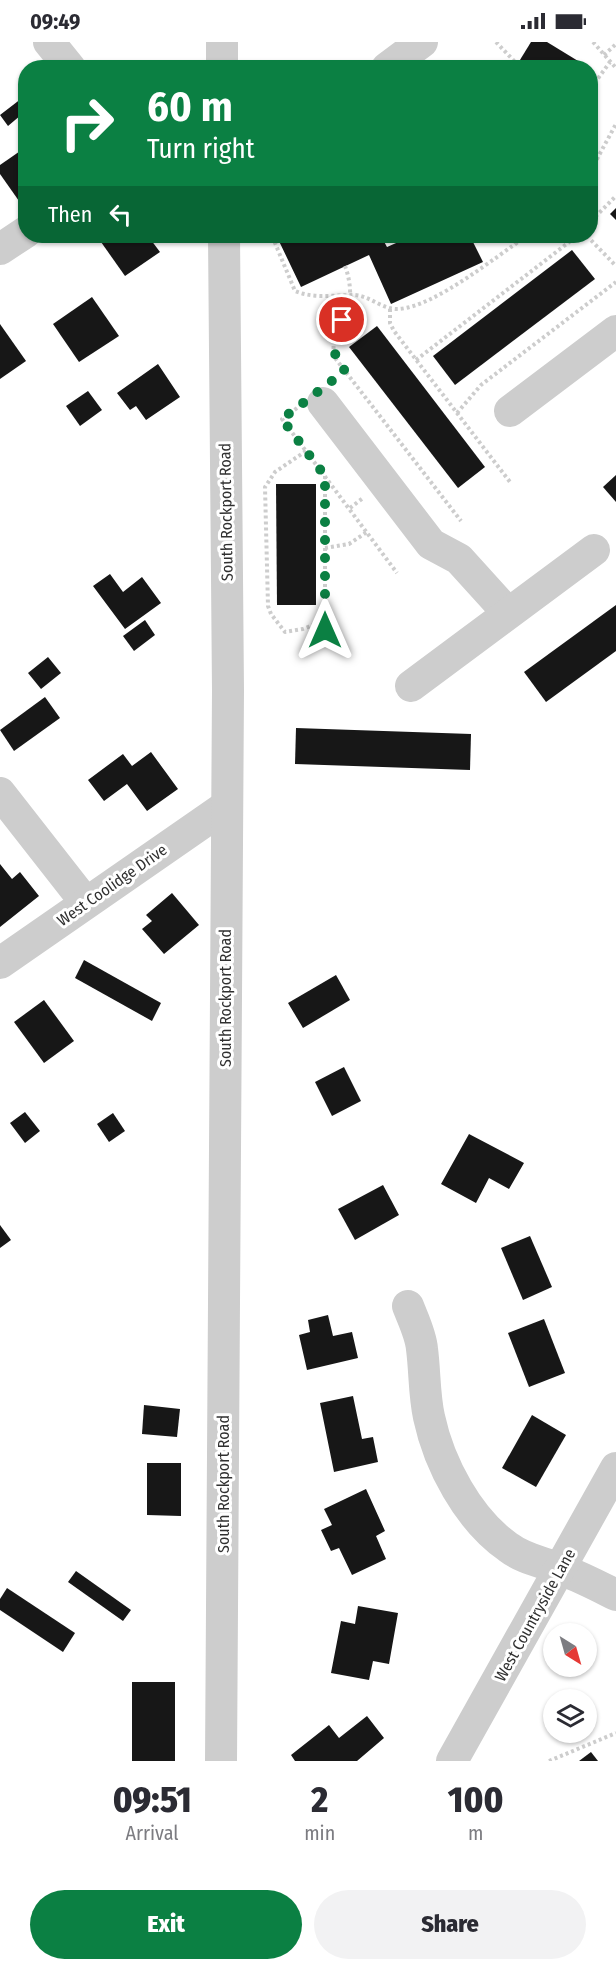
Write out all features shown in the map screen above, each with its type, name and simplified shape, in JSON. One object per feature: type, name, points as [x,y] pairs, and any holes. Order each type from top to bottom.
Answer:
[{"type":"street","points":[[50,42],[63,60]]},
{"type":"street","points":[[222,42],[222,60]]},
{"type":"street","points":[[398,60],[422,42]]},
{"type":"street","points":[[0,249],[18,237]]},
{"type":"street","name":"South Rockport Road","points":[[221,1761],[225,807],[228,690],[224,243]]},
{"type":"street","points":[[510,411],[616,331]]},
{"type":"street","points":[[320,395],[430,544],[459,559],[508,613]]},
{"type":"street","points":[[411,686],[594,550]]},
{"type":"street","points":[[0,793],[86,903]]},
{"type":"street","name":"West Coolidge Drive","points":[[0,963],[225,807]]},
{"type":"street","points":[[408,1305],[422,1347],[423,1385],[430,1419],[458,1490],[492,1534],[509,1548],[534,1562],[561,1569],[616,1595]]},
{"type":"street","name":"West Countryside Lane","points":[[452,1761],[616,1468]]},
{"type":"path","points":[[496,42],[513,60]]},
{"type":"path","points":[[593,42],[616,68]]},
{"type":"path","points":[[604,55],[616,44]]},
{"type":"path","points":[[598,78],[610,62]]},
{"type":"path","points":[[598,157],[616,124]]},
{"type":"path","points":[[598,214],[616,196]]},
{"type":"path","points":[[275,243],[296,291],[315,296],[358,295],[390,309],[401,309],[454,287],[516,243]]},
{"type":"path","points":[[416,360],[568,243]]},
{"type":"path","points":[[594,243],[616,266]]},
{"type":"path","points":[[345,266],[350,296],[349,306],[337,329],[332,349],[335,358],[461,521]]},
{"type":"path","points":[[457,413],[481,385],[616,282]]},
{"type":"path","points":[[390,309],[390,323],[510,482]]},
{"type":"path","points":[[345,371],[320,395],[282,419],[398,573]]},
{"type":"path","points":[[306,450],[275,472],[265,487],[268,606],[271,614],[285,632],[303,630],[326,620]]},
{"type":"path","points":[[325,476],[325,630]]},
{"type":"path","points":[[325,548],[349,544],[367,532]]},
{"type":"path","points":[[549,1761],[616,1733]]},
{"type":"building","points":[[531,42],[547,42],[576,60],[520,60]]},
{"type":"building","points":[[18,101],[18,118],[8,126],[0,115]]},
{"type":"building","points":[[18,153],[18,200],[0,174],[0,165]]},
{"type":"building","points":[[616,208],[616,220],[610,214]]},
{"type":"building","points":[[102,243],[153,243],[160,252],[125,276]]},
{"type":"building","points":[[280,243],[385,243],[387,247],[396,243],[474,243],[483,262],[391,304],[369,255],[301,287]]},
{"type":"building","points":[[572,250],[595,279],[455,385],[433,356]]},
{"type":"building","points":[[92,297],[119,336],[79,362],[53,324]]},
{"type":"building","points":[[0,324],[26,361],[0,379]]},
{"type":"building","points":[[377,326],[485,467],[458,488],[349,347]]},
{"type":"building","points":[[158,364],[180,397],[146,420],[136,406],[130,410],[117,393]]},
{"type":"building","points":[[88,391],[102,410],[80,426],[66,406]]},
{"type":"building","points":[[616,475],[616,502],[603,487]]},
{"type":"building","points":[[276,484],[316,484],[316,605],[277,605]]},
{"type":"building","points":[[110,574],[123,592],[142,577],[161,603],[125,629],[93,586]]},
{"type":"building","points":[[616,605],[616,651],[546,702],[524,672]]},
{"type":"building","points":[[145,620],[155,635],[134,651],[123,636]]},
{"type":"building","points":[[48,657],[61,673],[41,689],[28,673]]},
{"type":"building","points":[[45,697],[60,718],[14,751],[0,730]]},
{"type":"building","points":[[296,728],[471,734],[470,770],[295,764]]},
{"type":"building","points":[[151,752],[178,789],[147,811],[127,784],[104,801],[88,780],[123,754],[132,766]]},
{"type":"building","points":[[0,864],[12,879],[20,872],[39,896],[0,927]]},
{"type":"building","points":[[172,893],[199,925],[164,954],[142,929],[152,921],[146,915]]},
{"type":"building","points":[[84,960],[161,1003],[152,1021],[75,978]]},
{"type":"building","points":[[336,975],[350,1000],[303,1028],[288,1003]]},
{"type":"building","points":[[44,1000],[74,1041],[44,1063],[14,1022]]},
{"type":"building","points":[[344,1067],[361,1101],[332,1116],[315,1082]]},
{"type":"building","points":[[25,1112],[40,1131],[25,1143],[10,1123]]},
{"type":"building","points":[[113,1113],[125,1131],[109,1142],[97,1124]]},
{"type":"building","points":[[469,1134],[524,1163],[509,1189],[489,1178],[476,1203],[441,1184]]},
{"type":"building","points":[[383,1185],[399,1215],[355,1240],[338,1209]]},
{"type":"building","points":[[0,1225],[11,1240],[0,1248]]},
{"type":"building","points":[[530,1236],[552,1287],[523,1300],[501,1248]]},
{"type":"building","points":[[328,1315],[333,1336],[352,1332],[358,1358],[307,1370],[299,1335],[310,1332],[308,1320]]},
{"type":"building","points":[[544,1319],[565,1373],[529,1387],[508,1333]]},
{"type":"building","points":[[353,1396],[362,1439],[373,1437],[378,1462],[334,1472],[320,1403]]},
{"type":"building","points":[[144,1405],[180,1409],[177,1437],[142,1434]]},
{"type":"building","points":[[532,1415],[566,1435],[536,1487],[502,1468]]},
{"type":"building","points":[[147,1463],[181,1463],[181,1516],[147,1515]]},
{"type":"building","points":[[366,1489],[385,1531],[376,1536],[386,1559],[352,1575],[339,1548],[331,1551],[321,1530],[332,1525],[324,1509]]},
{"type":"building","points":[[76,1571],[131,1610],[123,1621],[68,1582]]},
{"type":"building","points":[[7,1588],[75,1633],[63,1652],[0,1610],[0,1599]]},
{"type":"building","points":[[358,1606],[398,1613],[389,1664],[373,1661],[369,1680],[331,1673],[341,1621],[355,1624]]},
{"type":"building","points":[[132,1682],[175,1682],[175,1761],[132,1761]]},
{"type":"building","points":[[367,1716],[384,1738],[357,1761],[295,1761],[291,1755],[329,1725],[339,1738]]},
{"type":"building","points":[[591,1752],[598,1761],[579,1761]]},
{"type":"route","points":[[325,630],[325,476],[282,419],[345,371],[335,358],[332,349],[342,320]]}]
